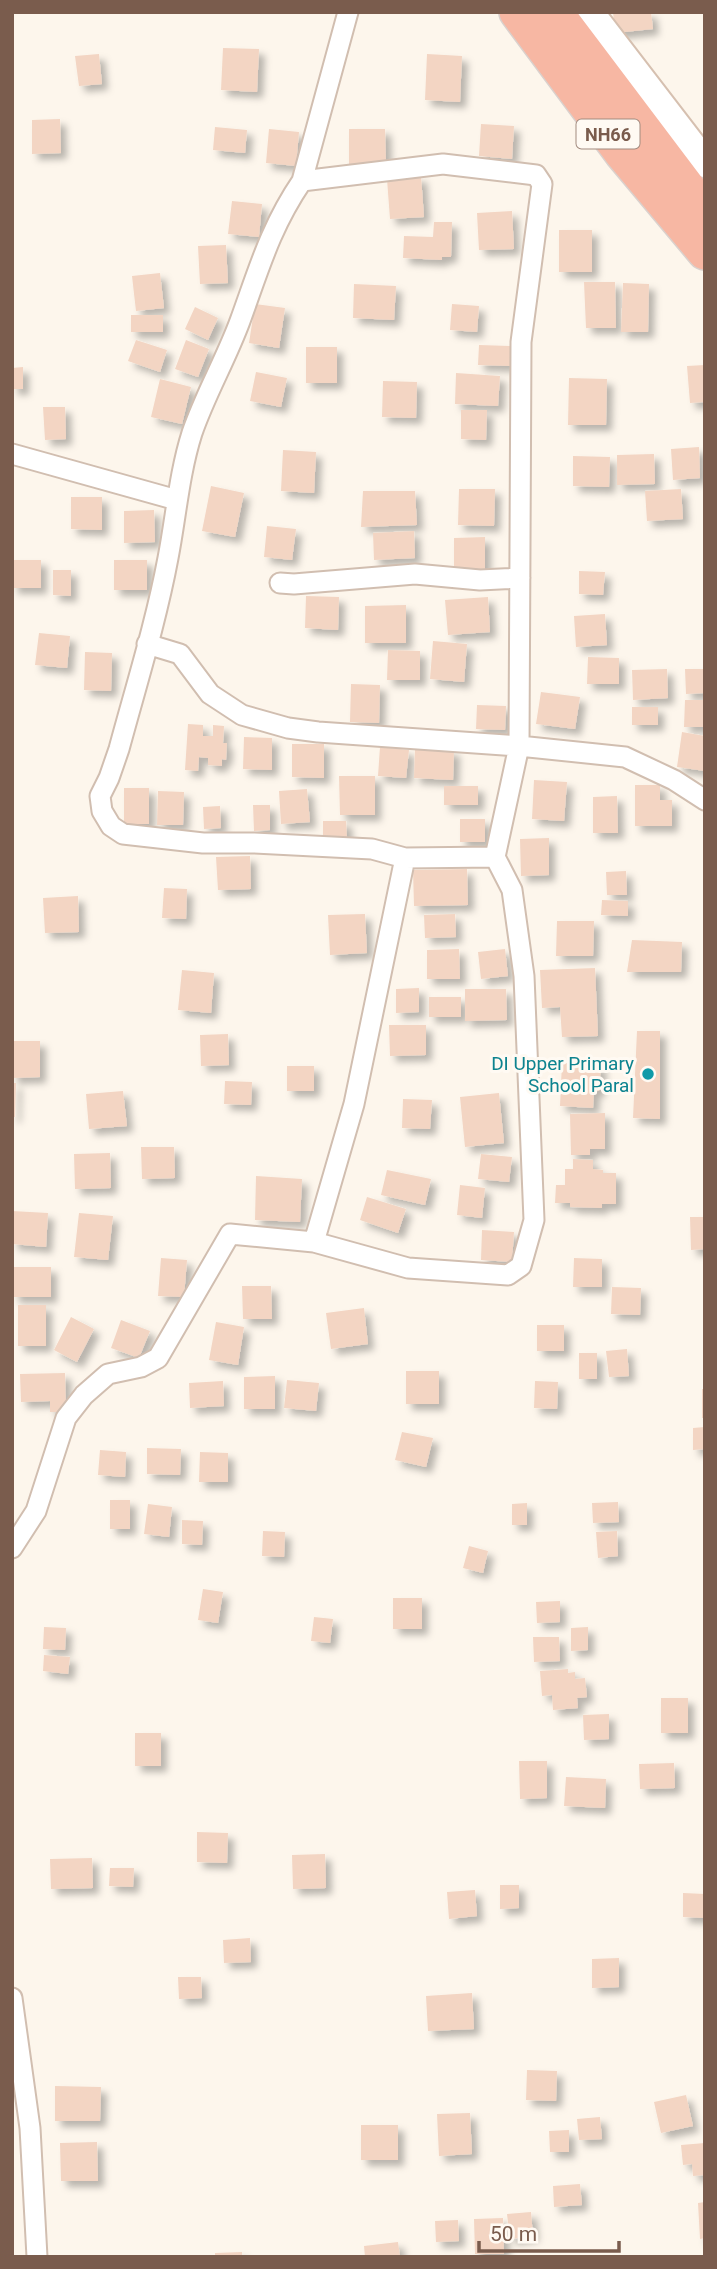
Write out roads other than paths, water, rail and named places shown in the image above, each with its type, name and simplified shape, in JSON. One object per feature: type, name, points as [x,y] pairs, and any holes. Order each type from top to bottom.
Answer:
[{"type":"highway","name":"NH66","points":[[517,12],[622,153],[705,252]]},
{"type":"highway","name":"NH66","points":[[555,12],[705,211]]},
{"type":"street","points":[[348,12],[302,181],[282,210],[260,262],[240,323],[192,434],[177,500],[168,560],[119,749],[100,796],[102,811],[111,826],[123,834],[160,839],[372,849],[405,858],[495,856]]},
{"type":"street","points":[[589,12],[705,163]]},
{"type":"street","points":[[12,1548],[36,1511],[66,1418],[84,1395],[108,1374],[142,1367],[158,1358],[230,1234],[314,1242],[408,1268],[508,1275],[521,1266],[534,1220],[524,976],[512,890],[495,856],[519,746],[521,342],[542,184],[536,175],[443,164],[302,181]]},
{"type":"street","points":[[12,454],[177,500]]},
{"type":"street","points":[[280,583],[415,574],[480,580],[520,578]]},
{"type":"street","points":[[147,644],[180,654],[210,694],[242,715],[288,729],[519,746],[625,757],[674,780],[705,800]]},
{"type":"street","points":[[314,1242],[354,1104],[405,858]]},
{"type":"street","points":[[12,1998],[30,2128],[37,2257]]},
{"type":"place","name":"DI Upper Primary School Paral","points":[[648,1074]]}]
